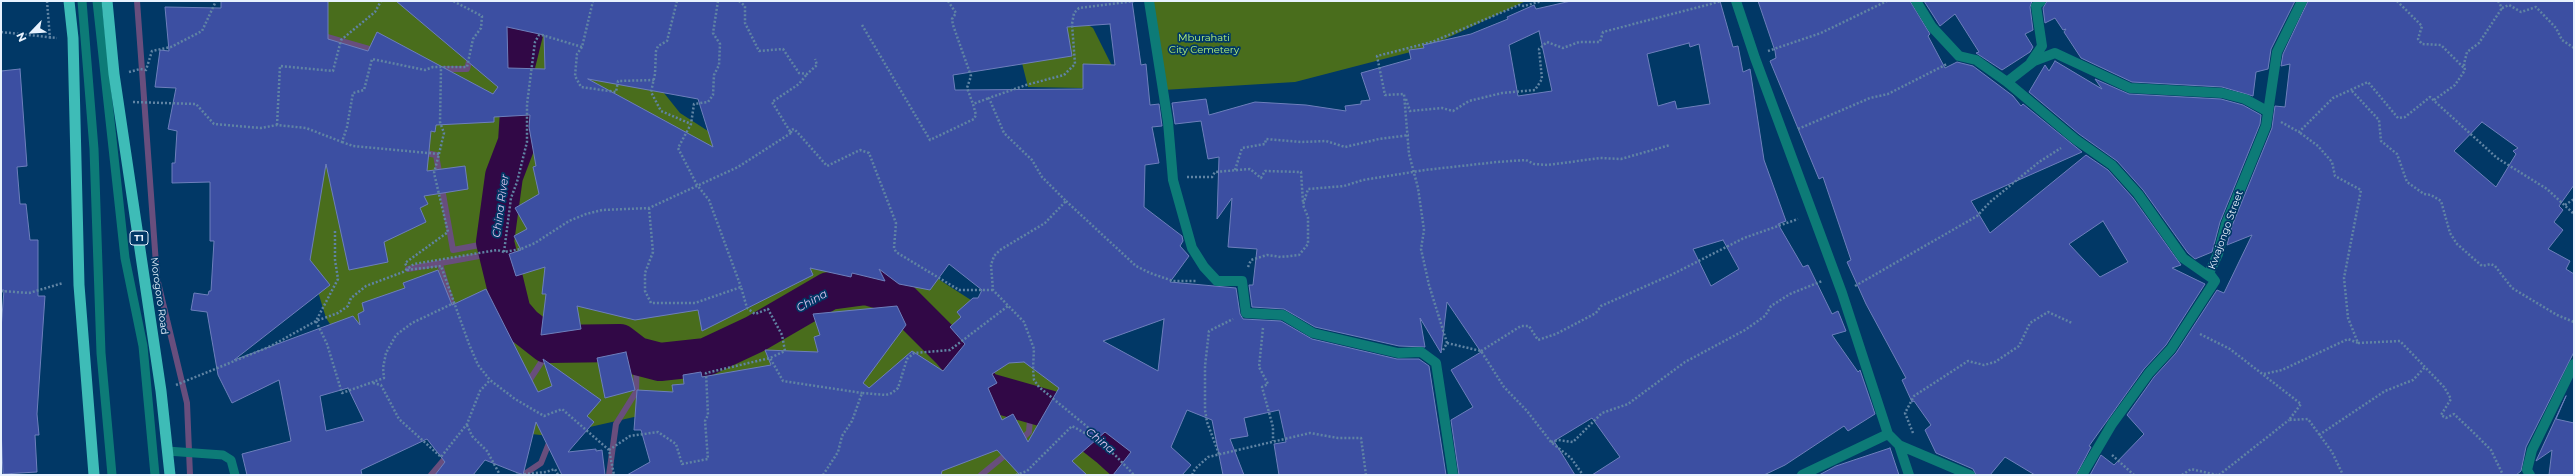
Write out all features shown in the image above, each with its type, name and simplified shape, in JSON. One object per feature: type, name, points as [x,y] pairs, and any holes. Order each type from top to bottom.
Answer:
[{"type":"highway","points":[[70,1],[73,38],[80,285],[94,475]]},
{"type":"highway","name":"Morogoro Road","points":[[107,1],[114,74],[161,391],[170,475]]},
{"type":"street","points":[[1149,1],[1168,122],[1173,180],[1192,248],[1204,267],[1217,281],[1242,281],[1246,313],[1283,315],[1313,332],[1398,352],[1421,352],[1436,363],[1453,475]]},
{"type":"street","points":[[1736,1],[1754,58],[1842,293],[1888,434],[1899,445],[1970,475]]},
{"type":"street","points":[[1916,1],[1932,28],[1959,56],[1976,60],[2007,82],[2075,139],[2112,165],[2138,194],[2183,258],[2215,281]]},
{"type":"street","points":[[2026,68],[2042,46],[2036,6],[2041,1]]},
{"type":"street","name":"Kwajongo Street","points":[[2082,475],[2098,445],[2149,373],[2183,333],[2215,281],[2209,272],[2218,254],[2226,224],[2266,126],[2267,111],[2277,52],[2302,1]]},
{"type":"street","points":[[2007,82],[2034,61],[2056,53],[2130,88],[2222,93],[2245,99],[2267,111]]},
{"type":"street","points":[[2530,475],[2527,470],[2532,450],[2574,364]]},
{"type":"street","points":[[1802,475],[1888,434]]},
{"type":"street","points":[[1899,445],[1909,475]]},
{"type":"lane","points":[[82,1],[94,148],[101,353],[112,475]]},
{"type":"lane","points":[[97,1],[125,258],[143,346],[155,475]]},
{"type":"lane","points":[[167,451],[223,455],[231,460],[235,475]]},
{"type":"path","points":[[47,1],[50,39]]},
{"type":"path","points":[[114,74],[140,69],[146,70],[152,51],[171,47],[202,31],[216,1]]},
{"type":"path","points":[[277,125],[280,66],[333,71],[341,40],[375,12],[381,1]]},
{"type":"path","points":[[342,142],[352,93],[364,90],[372,59],[425,70],[433,67],[441,69],[467,67],[473,39],[481,28],[482,16],[453,1]]},
{"type":"path","points":[[593,1],[582,47],[577,54],[575,76],[581,87],[616,92],[618,81],[654,80]]},
{"type":"path","points":[[677,1],[667,41],[658,46],[656,51],[654,80],[651,92],[661,111],[691,124]]},
{"type":"path","points":[[609,450],[630,436],[658,432],[676,444],[682,464],[708,459],[705,421],[708,415],[706,373],[770,358],[785,351],[782,335],[768,309],[755,314],[747,308],[741,287],[709,200],[697,185],[678,148],[691,124],[694,104],[708,102],[713,95],[714,75],[719,65],[720,44],[713,33],[718,1]]},
{"type":"path","points":[[739,1],[745,6],[745,23],[759,51],[783,49],[799,73],[807,74]]},
{"type":"path","points":[[862,24],[930,140],[974,118],[976,115],[967,88],[971,76],[953,25],[952,19],[956,13],[948,1]]},
{"type":"path","points":[[973,104],[1026,85],[1064,75],[1075,64],[1072,24],[1074,13],[1079,8],[1137,1]]},
{"type":"path","points":[[1404,94],[1385,95],[1377,56],[1432,42],[1519,5],[1524,6],[1542,1]]},
{"type":"path","points":[[1404,94],[1410,111],[1442,108],[1453,111],[1469,101],[1502,92],[1535,90],[1542,78],[1539,49],[1547,42],[1562,48],[1579,42],[1600,42],[1603,32],[1722,1]]},
{"type":"path","points":[[1754,58],[1755,56],[1831,29],[1887,1]]},
{"type":"path","points":[[2397,1],[2422,26],[2418,39],[2422,44],[2441,45],[2465,70]]},
{"type":"path","points":[[2498,1],[2502,8]]},
{"type":"path","points":[[2434,101],[2456,84],[2465,70],[2464,64],[2467,52],[2479,43],[2502,8],[2509,5],[2521,12],[2529,11],[2536,7],[2556,28],[2562,40],[2574,48]]},
{"type":"path","points":[[1,32],[50,39],[73,38]]},
{"type":"path","points":[[504,252],[510,198],[517,182],[526,142],[527,104],[535,42],[539,36],[542,35],[582,47]]},
{"type":"path","points":[[1792,131],[1870,98],[1888,94],[1937,70],[1959,56]]},
{"type":"path","points":[[791,133],[772,102],[799,84],[817,65],[815,59]]},
{"type":"path","points":[[407,269],[405,263],[448,232],[434,173],[444,133],[440,122],[441,69]]},
{"type":"path","points":[[2299,132],[2333,98],[2352,91],[2368,82],[2398,118],[2405,118],[2430,97],[2497,158],[2547,190],[2574,214]]},
{"type":"path","points":[[2352,91],[2380,120],[2381,141],[2397,154],[2407,182],[2424,194],[2431,195],[2441,201],[2450,232],[2457,244],[2482,266],[2491,264],[2495,266],[2512,288],[2557,315],[2574,322]]},
{"type":"path","points":[[1404,94],[1408,136],[1424,230],[1421,248],[1429,285],[1447,343],[1436,363]]},
{"type":"path","points":[[989,98],[1004,133],[1032,160],[1042,177],[1125,256],[1150,273],[1172,281],[1217,281]]},
{"type":"path","points":[[119,101],[196,104],[214,124],[261,128],[277,125],[306,128],[353,146],[439,154]]},
{"type":"path","points":[[2266,126],[2273,121],[2283,122],[2299,132],[2318,146],[2332,162],[2335,176],[2361,190],[2344,278],[2348,318],[2358,343]]},
{"type":"path","points":[[161,391],[272,346],[316,321],[338,313],[348,306],[351,298],[366,286],[407,269],[429,261],[497,250],[504,252],[521,249],[535,243],[569,221],[586,214],[602,210],[649,208],[738,167],[791,133],[794,129],[827,166],[860,150],[869,153],[896,223],[894,248],[896,252],[959,290],[993,290]]},
{"type":"path","points":[[1235,170],[1242,148],[1265,144],[1266,139],[1306,142],[1326,141],[1345,147],[1379,139],[1408,136]]},
{"type":"path","points":[[1842,293],[1977,216],[1990,202],[2040,162],[2075,139]]},
{"type":"path","points":[[1303,205],[1308,189],[1344,186],[1363,180],[1414,172],[1514,160],[1548,165],[1600,158],[1621,159],[1670,145]]},
{"type":"path","points":[[1173,180],[1212,177],[1215,172],[1250,169],[1261,178],[1265,170],[1301,172],[1303,205],[1308,217],[1308,244],[1299,255],[1281,257],[1267,255],[1251,260],[1242,281]]},
{"type":"path","points":[[2565,205],[2574,199]]},
{"type":"path","points":[[1066,200],[1045,223],[1000,250],[994,256],[991,265],[993,290],[1024,322],[1034,350],[1034,380],[1038,387],[1096,434],[1096,440]]},
{"type":"path","points":[[649,208],[653,252],[646,273],[645,291],[651,303],[695,303],[741,287]]},
{"type":"path","points":[[1481,351],[1521,326],[1529,326],[1538,340],[1556,334],[1596,313],[1601,306],[1673,274],[1744,238],[1812,214]]},
{"type":"path","points":[[316,321],[338,279],[335,231]]},
{"type":"path","points":[[407,269],[441,266],[478,366],[490,380],[515,399],[544,416],[562,409],[609,450],[614,475]]},
{"type":"path","points":[[1551,442],[1558,440],[1573,442],[1602,413],[1628,404],[1685,362],[1745,330],[1765,316],[1771,306],[1790,294],[1835,276]]},
{"type":"path","points":[[1,291],[29,293],[59,283],[80,285]]},
{"type":"path","points":[[316,321],[327,344],[342,393],[384,378],[383,368],[386,353],[396,335],[412,323],[454,304]]},
{"type":"path","points":[[770,358],[783,381],[886,396],[898,388],[907,359],[914,353],[950,350],[1008,306]]},
{"type":"path","points":[[1913,450],[1913,430],[1906,413],[1914,396],[1968,361],[1984,365],[1995,362],[2019,346],[2030,323],[2048,312],[2072,323]]},
{"type":"path","points":[[1220,454],[1207,422],[1204,405],[1204,378],[1209,331],[1246,313]]},
{"type":"path","points":[[1265,314],[1259,367],[1268,384],[1262,387],[1274,427],[1273,441]]},
{"type":"path","points":[[2182,475],[2191,469],[2218,475],[2289,420],[2301,404],[2264,374],[2214,340],[2199,333],[2183,333]]},
{"type":"path","points":[[2264,374],[2282,370],[2348,339],[2358,343],[2400,341],[2444,387],[2451,398],[2441,415],[2446,418],[2454,414],[2472,431],[2491,450],[2503,475]]},
{"type":"path","points":[[1447,343],[1481,351],[1504,387],[1527,410],[1551,442],[1571,458],[1583,475]]},
{"type":"path","points":[[2319,435],[2385,391],[2413,380],[2425,367]]},
{"type":"path","points":[[372,383],[380,386],[398,419],[441,457],[467,424],[480,391],[490,380]]},
{"type":"path","points":[[823,475],[838,452],[842,436],[852,421],[862,393]]},
{"type":"path","points":[[2289,420],[2308,419],[2332,452],[2343,475]]},
{"type":"path","points":[[467,424],[472,436],[487,451],[500,475]]},
{"type":"path","points":[[1016,475],[1027,471],[1072,426],[1096,440],[1116,456],[1134,475]]},
{"type":"path","points":[[1192,475],[1195,469],[1208,457],[1310,433],[1333,438],[1361,438],[1366,475]]},
{"type":"path","points":[[2098,445],[2108,448],[2115,459],[2134,475]]},
{"type":"path","points":[[516,475],[546,472],[555,469],[558,475]]},
{"type":"green space","points":[[323,1],[671,1],[652,78],[680,113],[1016,329],[1080,392],[1140,475],[729,475],[727,396],[550,436],[503,431],[358,366],[326,318],[278,160]]},
{"type":"green space","name":"Mburahati City Cemetery","points":[[1153,1],[1526,1],[1426,48],[1295,82],[1163,90]]},
{"type":"green space","points":[[1075,17],[1093,28],[1113,68],[1082,88],[1028,87],[1019,51],[1063,34]]},
{"type":"building","points":[[221,1],[328,1],[328,39],[368,51],[377,32],[493,94],[498,87],[396,1],[1132,1],[1141,65],[1146,64],[1150,105],[1159,104],[1162,126],[1152,127],[1159,163],[1145,165],[1144,207],[1182,236],[1183,241],[1180,246],[1189,256],[1170,282],[1236,288],[1240,314],[1243,319],[1281,321],[1312,339],[1397,359],[1419,359],[1429,366],[1446,475],[1279,475],[1274,444],[1286,442],[1279,410],[1244,418],[1248,436],[1230,439],[1244,475],[1223,475],[1212,420],[1187,410],[1171,447],[1191,465],[1182,475],[1113,475],[1131,452],[1105,432],[1072,461],[1087,475],[1020,475],[997,450],[942,471],[941,475],[627,475],[650,462],[641,430],[634,430],[637,390],[673,392],[672,385],[684,384],[683,375],[701,372],[702,377],[771,365],[765,350],[818,352],[814,337],[820,335],[813,314],[897,306],[906,325],[863,383],[869,388],[912,351],[943,371],[965,344],[950,327],[961,317],[957,312],[973,298],[978,298],[982,290],[949,264],[930,290],[899,284],[879,269],[885,281],[852,273],[851,277],[810,268],[813,275],[702,331],[698,310],[635,320],[577,306],[581,329],[541,335],[546,294],[542,294],[545,267],[516,276],[509,254],[521,250],[514,236],[527,229],[515,208],[539,194],[533,167],[536,166],[529,127],[530,115],[494,117],[494,122],[436,125],[435,132],[431,131],[427,171],[465,166],[468,189],[424,196],[428,204],[420,208],[426,222],[384,242],[388,262],[349,270],[326,164],[310,260],[330,285],[234,360],[353,316],[360,325],[358,314],[364,311],[362,303],[405,288],[403,283],[438,270],[452,305],[486,289],[538,392],[552,386],[543,359],[601,400],[587,416],[594,422],[568,452],[596,449],[596,451],[602,450],[605,475],[562,475],[536,422],[523,475],[485,460],[473,475],[435,475],[445,462],[427,439],[361,470],[362,475],[247,475],[242,454],[291,441],[279,380],[232,403],[218,375],[207,312],[191,310],[194,293],[208,295],[209,291],[211,291],[214,241],[210,241],[210,182],[172,183],[172,163],[175,163],[177,131],[168,129],[176,88],[155,87],[160,50],[169,51],[165,7],[221,8]],"holes":[[[1110,24],[1115,65],[1083,64],[1083,89],[955,90],[953,75],[1072,56],[1067,27]],[[507,27],[544,35],[545,69],[508,68]],[[588,79],[698,99],[713,147]],[[1164,319],[1158,371],[1103,341]],[[1024,362],[1059,388],[1028,442],[1013,414],[1002,420],[988,388],[997,383],[992,374],[1009,363]],[[348,388],[364,421],[326,431],[320,396]]]},
{"type":"building","points":[[1571,1],[1720,1],[1733,47],[1738,46],[1743,72],[1750,69],[1764,160],[1786,221],[1778,224],[1803,267],[1808,265],[1832,314],[1838,311],[1846,331],[1832,335],[1858,372],[1860,370],[1875,414],[1848,431],[1844,426],[1785,465],[1764,475],[1592,475],[1620,457],[1592,418],[1554,441],[1575,475],[1459,475],[1451,420],[1473,407],[1451,370],[1481,352],[1447,302],[1441,353],[1420,318],[1425,347],[1399,346],[1315,327],[1284,309],[1252,307],[1249,285],[1253,285],[1257,249],[1228,247],[1232,198],[1217,219],[1219,157],[1208,159],[1201,121],[1175,124],[1172,103],[1206,99],[1209,115],[1255,102],[1306,105],[1346,111],[1345,106],[1361,104],[1361,101],[1370,100],[1361,73],[1411,59],[1409,50],[1424,48],[1423,45],[1471,34],[1508,19],[1507,17],[1534,5],[1536,9]],"holes":[[[1539,31],[1552,91],[1518,96],[1509,45]],[[1689,43],[1690,47],[1699,44],[1710,104],[1677,109],[1675,101],[1658,106],[1647,54]],[[1723,240],[1739,269],[1711,286],[1693,249]]]},
{"type":"building","points":[[1758,1],[1910,1],[1930,34],[1928,36],[1945,68],[1957,62],[1973,66],[2013,96],[2021,106],[2023,104],[2082,152],[1971,201],[1990,233],[2086,155],[2108,170],[2133,198],[2181,265],[2172,268],[2205,284],[2166,345],[2144,369],[2089,446],[2091,447],[2076,475],[2035,475],[2005,457],[1990,475],[1976,475],[1973,469],[1936,453],[1925,430],[1931,425],[1914,401],[1912,402],[1902,380],[1906,378],[1866,304],[1847,262],[1851,260],[1823,177],[1819,179],[1770,61],[1776,58]],"holes":[[[2103,221],[2128,262],[2100,277],[2069,244]]]},
{"type":"building","points":[[1924,1],[2032,1],[2030,7],[2033,30],[2025,34],[2033,47],[2030,52],[2002,70],[1976,53],[1979,52],[1955,14],[1940,26]]},
{"type":"building","points":[[2047,1],[2295,1],[2271,49],[2268,69],[2256,72],[2253,96],[2222,87],[2132,82],[2081,58],[2064,32],[2066,29],[2063,30],[2055,18],[2045,23],[2043,8]]},
{"type":"building","points":[[2308,1],[2574,1],[2574,185],[2559,206],[2563,210],[2554,222],[2563,230],[2548,249],[2570,261],[2566,269],[2574,274],[2574,352],[2526,447],[2521,471],[2516,475],[2090,475],[2101,455],[2114,465],[2144,434],[2127,415],[2154,377],[2176,353],[2217,290],[2224,293],[2252,235],[2227,245],[2232,226],[2272,128],[2275,106],[2285,107],[2290,64],[2281,66],[2283,54]],"holes":[[[2482,122],[2518,148],[2513,151],[2516,154],[2496,187],[2454,151]]]},
{"type":"building","points":[[2055,61],[2102,89],[2095,79],[2129,94],[2221,99],[2243,105],[2261,115],[2260,124],[2220,222],[2212,252],[2195,259],[2188,253],[2143,190],[2117,161],[2079,134],[2029,92],[2045,65],[2049,71]]},
{"type":"building","points":[[20,69],[27,166],[17,167],[20,204],[26,204],[30,240],[38,240],[38,296],[45,296],[37,414],[39,435],[35,435],[37,472],[3,474],[1,428],[1,329],[4,290],[1,290],[1,71]]},
{"type":"building","points":[[626,352],[635,390],[605,398],[597,358]]},
{"type":"building","points":[[2566,396],[2556,419],[2574,423],[2574,475],[2549,475],[2552,450],[2536,461]]},
{"type":"building","points":[[1890,448],[1899,475],[1819,475],[1836,466]]},
{"type":"waterway","points":[[137,1],[157,278],[187,403],[190,475]]},
{"type":"waterway","name":"China","points":[[532,1],[516,66],[519,111],[517,142],[504,176],[495,242],[512,312],[524,326],[547,344],[620,343],[637,356],[660,362],[706,357],[755,334],[829,291],[866,286],[894,294],[950,350],[985,391],[1066,414],[1108,447],[1139,475]]},
{"type":"waterway","points":[[499,30],[523,34]]},
{"type":"waterway","points":[[320,35],[369,49],[370,55]]},
{"type":"waterway","points":[[439,69],[467,69],[471,54]]},
{"type":"waterway","name":"China River","points":[[421,152],[436,155],[453,250],[495,242]]},
{"type":"waterway","points":[[408,269],[490,254],[497,255]]},
{"type":"waterway","points":[[440,264],[454,312]]},
{"type":"waterway","points":[[507,348],[524,326]]},
{"type":"waterway","points":[[527,384],[550,349],[547,344]]},
{"type":"waterway","points":[[609,475],[616,424],[636,392],[637,356]]},
{"type":"waterway","points":[[1020,441],[1029,432],[1031,406]]},
{"type":"waterway","points":[[523,475],[541,463],[551,438]]},
{"type":"waterway","points":[[981,475],[1009,452]]},
{"type":"waterway","points":[[431,475],[448,455]]}]
